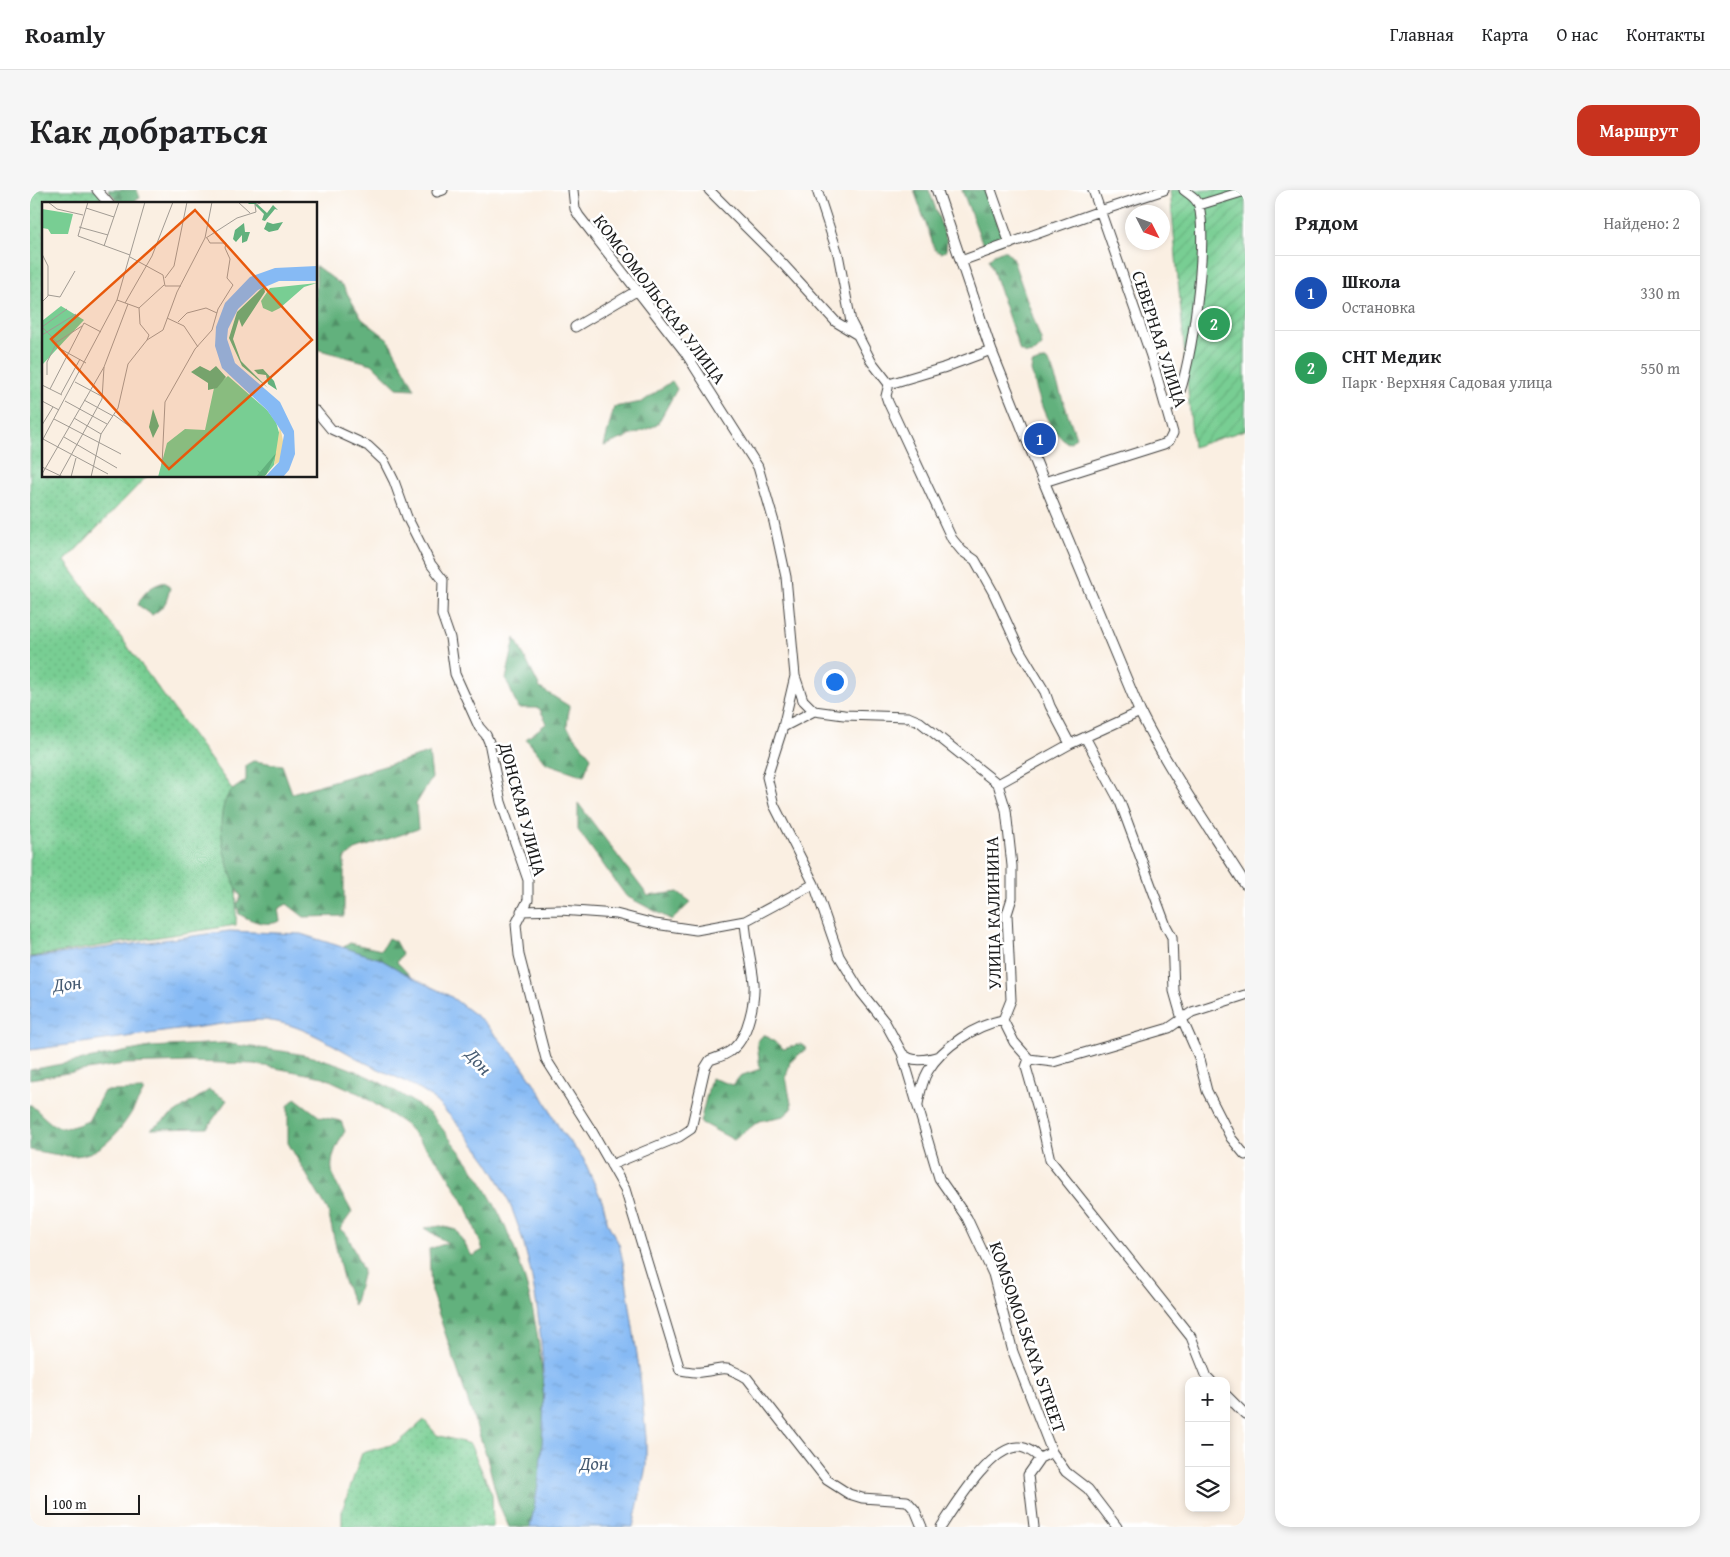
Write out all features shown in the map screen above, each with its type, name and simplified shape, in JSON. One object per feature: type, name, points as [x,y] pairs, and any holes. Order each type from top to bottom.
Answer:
[{"type":"main road","points":[[938,190],[992,350],[1044,482],[1140,712],[1156,745],[1188,799],[1245,884]]},
{"type":"street","points":[[97,190],[107,202]]},
{"type":"street","points":[[709,190],[783,264],[836,322],[856,334]]},
{"type":"street","points":[[818,190],[838,254],[856,334],[871,361],[889,384]]},
{"type":"street","points":[[991,190],[1010,244]]},
{"type":"street","name":"СЕВЕРНАЯ УЛИЦА","points":[[1044,482],[1169,442],[1173,433],[1151,356],[1093,190]]},
{"type":"street","points":[[961,261],[1100,210],[1164,190]]},
{"type":"street","points":[[1166,409],[1176,400],[1192,336],[1202,254],[1202,221],[1199,205],[1184,190]]},
{"type":"street","points":[[1199,205],[1245,191]]},
{"type":"street","name":"КОМСОМОЛЬСКАЯ УЛИЦА","points":[[573,193],[579,216],[685,352],[758,468],[774,522],[786,577],[795,676]]},
{"type":"street","points":[[575,327],[638,290]]},
{"type":"street","points":[[889,384],[943,368],[992,350]]},
{"type":"street","points":[[889,384],[886,396],[888,402],[952,538],[962,551],[975,560],[993,592],[1018,649],[1045,692],[1050,706],[1070,744]]},
{"type":"street","name":"ДОНСКАЯ УЛИЦА","points":[[318,413],[331,429],[368,446],[384,461],[394,481],[407,517],[430,563],[443,580],[442,615],[450,638],[455,674],[479,727],[489,742],[501,802],[528,880],[528,900],[516,924],[519,955],[546,1059],[625,1189],[680,1370],[701,1372],[720,1367],[732,1369],[747,1378],[826,1480],[842,1491],[862,1498],[907,1501],[915,1510],[922,1527]]},
{"type":"street","points":[[795,676],[803,700],[814,711]]},
{"type":"street","name":"KOMSOMOLSKAYA STREET","points":[[795,676],[783,727],[767,777],[774,805],[814,884],[839,956],[861,992],[885,1022],[902,1053],[939,1178],[967,1218],[993,1274],[1013,1352],[1052,1452],[1058,1463],[1088,1489],[1117,1527]]},
{"type":"street","points":[[783,727],[814,711],[844,715],[908,717],[927,728],[998,784],[1070,744],[1140,712]]},
{"type":"street","points":[[1086,737],[1120,802],[1172,938],[1174,991],[1182,1019],[1198,1055],[1207,1091],[1231,1138],[1245,1154]]},
{"type":"street","name":"УЛИЦА КАЛИНИНА","points":[[998,784],[1006,810],[1012,866],[1012,898],[1007,914],[1011,1000],[1003,1020]]},
{"type":"street","points":[[521,911],[560,910],[616,914],[655,924],[696,930],[745,921],[814,884]]},
{"type":"street","points":[[611,1165],[679,1137],[692,1129],[705,1068],[710,1060],[726,1055],[736,1047],[744,1033],[751,1010],[754,986],[745,921]]},
{"type":"street","points":[[918,1104],[923,1082],[939,1056],[988,1023],[1003,1020],[1014,1042],[1029,1059],[1053,1062],[1169,1028],[1192,1012],[1245,994]]},
{"type":"street","points":[[902,1053],[906,1057],[918,1059],[939,1056]]},
{"type":"street","points":[[1029,1059],[1026,1067],[1050,1160],[1191,1337],[1207,1377]]},
{"type":"street","points":[[1230,1400],[1245,1414]]},
{"type":"street","points":[[941,1527],[988,1464],[1002,1453],[1018,1447],[1030,1450],[1040,1458]]},
{"type":"street","points":[[1034,1527],[1028,1475],[1040,1458],[1052,1452]]},
{"type":"green space","points":[[30,190],[100,190],[108,202],[42,202],[42,478],[145,478],[65,561],[238,797],[236,925],[30,957]]},
{"type":"green space","points":[[108,190],[137,190],[140,198],[133,202],[118,202]]},
{"type":"green space","points":[[914,190],[929,190],[947,241],[946,251],[941,253],[935,250]]},
{"type":"green space","points":[[962,190],[987,190],[1003,238],[1001,243],[988,247],[982,242]]},
{"type":"green space","points":[[1170,190],[1245,190],[1245,430],[1193,447]]},
{"type":"green space","points":[[1001,251],[1006,251],[1012,257],[1041,340],[1042,346],[1036,352],[1027,354],[1020,351],[989,259]]},
{"type":"green space","points":[[318,267],[343,286],[362,319],[388,339],[415,389],[397,388],[372,364],[318,350]]},
{"type":"green space","points":[[1046,360],[1051,366],[1076,437],[1068,443],[1053,429],[1040,400],[1031,371],[1032,364]]},
{"type":"green space","points":[[672,381],[677,389],[657,425],[604,446],[614,407],[642,402]]},
{"type":"green space","points":[[165,582],[170,588],[166,601],[160,609],[152,615],[138,605],[142,596],[148,590]]},
{"type":"green space","points":[[515,638],[540,688],[569,706],[567,727],[591,757],[584,776],[546,763],[526,739],[547,723],[539,708],[518,708],[506,679]]},
{"type":"green space","points":[[429,753],[432,778],[416,804],[418,829],[355,850],[344,859],[344,916],[304,917],[287,904],[278,909],[280,921],[275,923],[259,922],[239,914],[237,904],[241,897],[231,874],[223,847],[221,819],[223,806],[228,795],[246,780],[246,765],[253,761],[282,765],[292,793]]},
{"type":"green space","points":[[578,803],[648,896],[678,892],[691,902],[672,920],[626,896],[578,830]]},
{"type":"green space","points":[[388,938],[395,941],[402,954],[397,962],[411,977],[380,959],[342,948],[350,943],[381,950]]},
{"type":"green space","points":[[764,1034],[784,1049],[800,1044],[807,1048],[790,1062],[786,1077],[792,1109],[784,1116],[759,1121],[734,1140],[700,1122],[711,1078],[733,1085],[740,1076],[760,1069],[757,1042]]},
{"type":"green space","points":[[224,1043],[313,1057],[343,1066],[386,1085],[434,1118],[485,1188],[508,1232],[525,1279],[536,1329],[542,1379],[543,1429],[539,1479],[530,1527],[509,1527],[499,1505],[487,1458],[431,1291],[429,1249],[448,1243],[424,1228],[441,1226],[456,1230],[472,1256],[483,1250],[468,1210],[445,1170],[406,1125],[360,1094],[323,1077],[254,1064],[191,1062],[124,1064],[30,1079],[30,1070],[150,1047]]},
{"type":"green space","points":[[144,1090],[124,1124],[115,1135],[95,1151],[83,1155],[69,1156],[30,1150],[30,1104],[51,1123],[62,1128],[88,1121],[104,1091]]},
{"type":"green space","points":[[209,1090],[227,1100],[207,1128],[151,1129]]},
{"type":"green space","points":[[295,1098],[320,1117],[341,1121],[345,1131],[334,1155],[332,1172],[352,1212],[340,1229],[348,1236],[363,1271],[354,1306],[343,1279],[328,1211],[288,1143],[288,1106]]},
{"type":"green space","points":[[424,1420],[437,1435],[470,1444],[492,1494],[493,1527],[342,1527],[342,1511],[362,1453],[398,1443]]},
{"type":"water","name":"Дон","points":[[229,931],[301,934],[380,959],[450,996],[483,1021],[519,1061],[540,1092],[561,1131],[583,1158],[603,1203],[608,1224],[619,1244],[640,1375],[646,1438],[646,1467],[633,1527],[530,1527],[538,1487],[544,1396],[542,1348],[536,1301],[527,1255],[513,1213],[492,1169],[460,1127],[428,1095],[413,1085],[364,1062],[331,1043],[295,1027],[267,1020],[237,1022],[30,1050],[30,958]]},
{"type":"place","name":"СНТ Медик","points":[[1214,324]]},
{"type":"place","name":"Школа","points":[[1040,439]]}]
